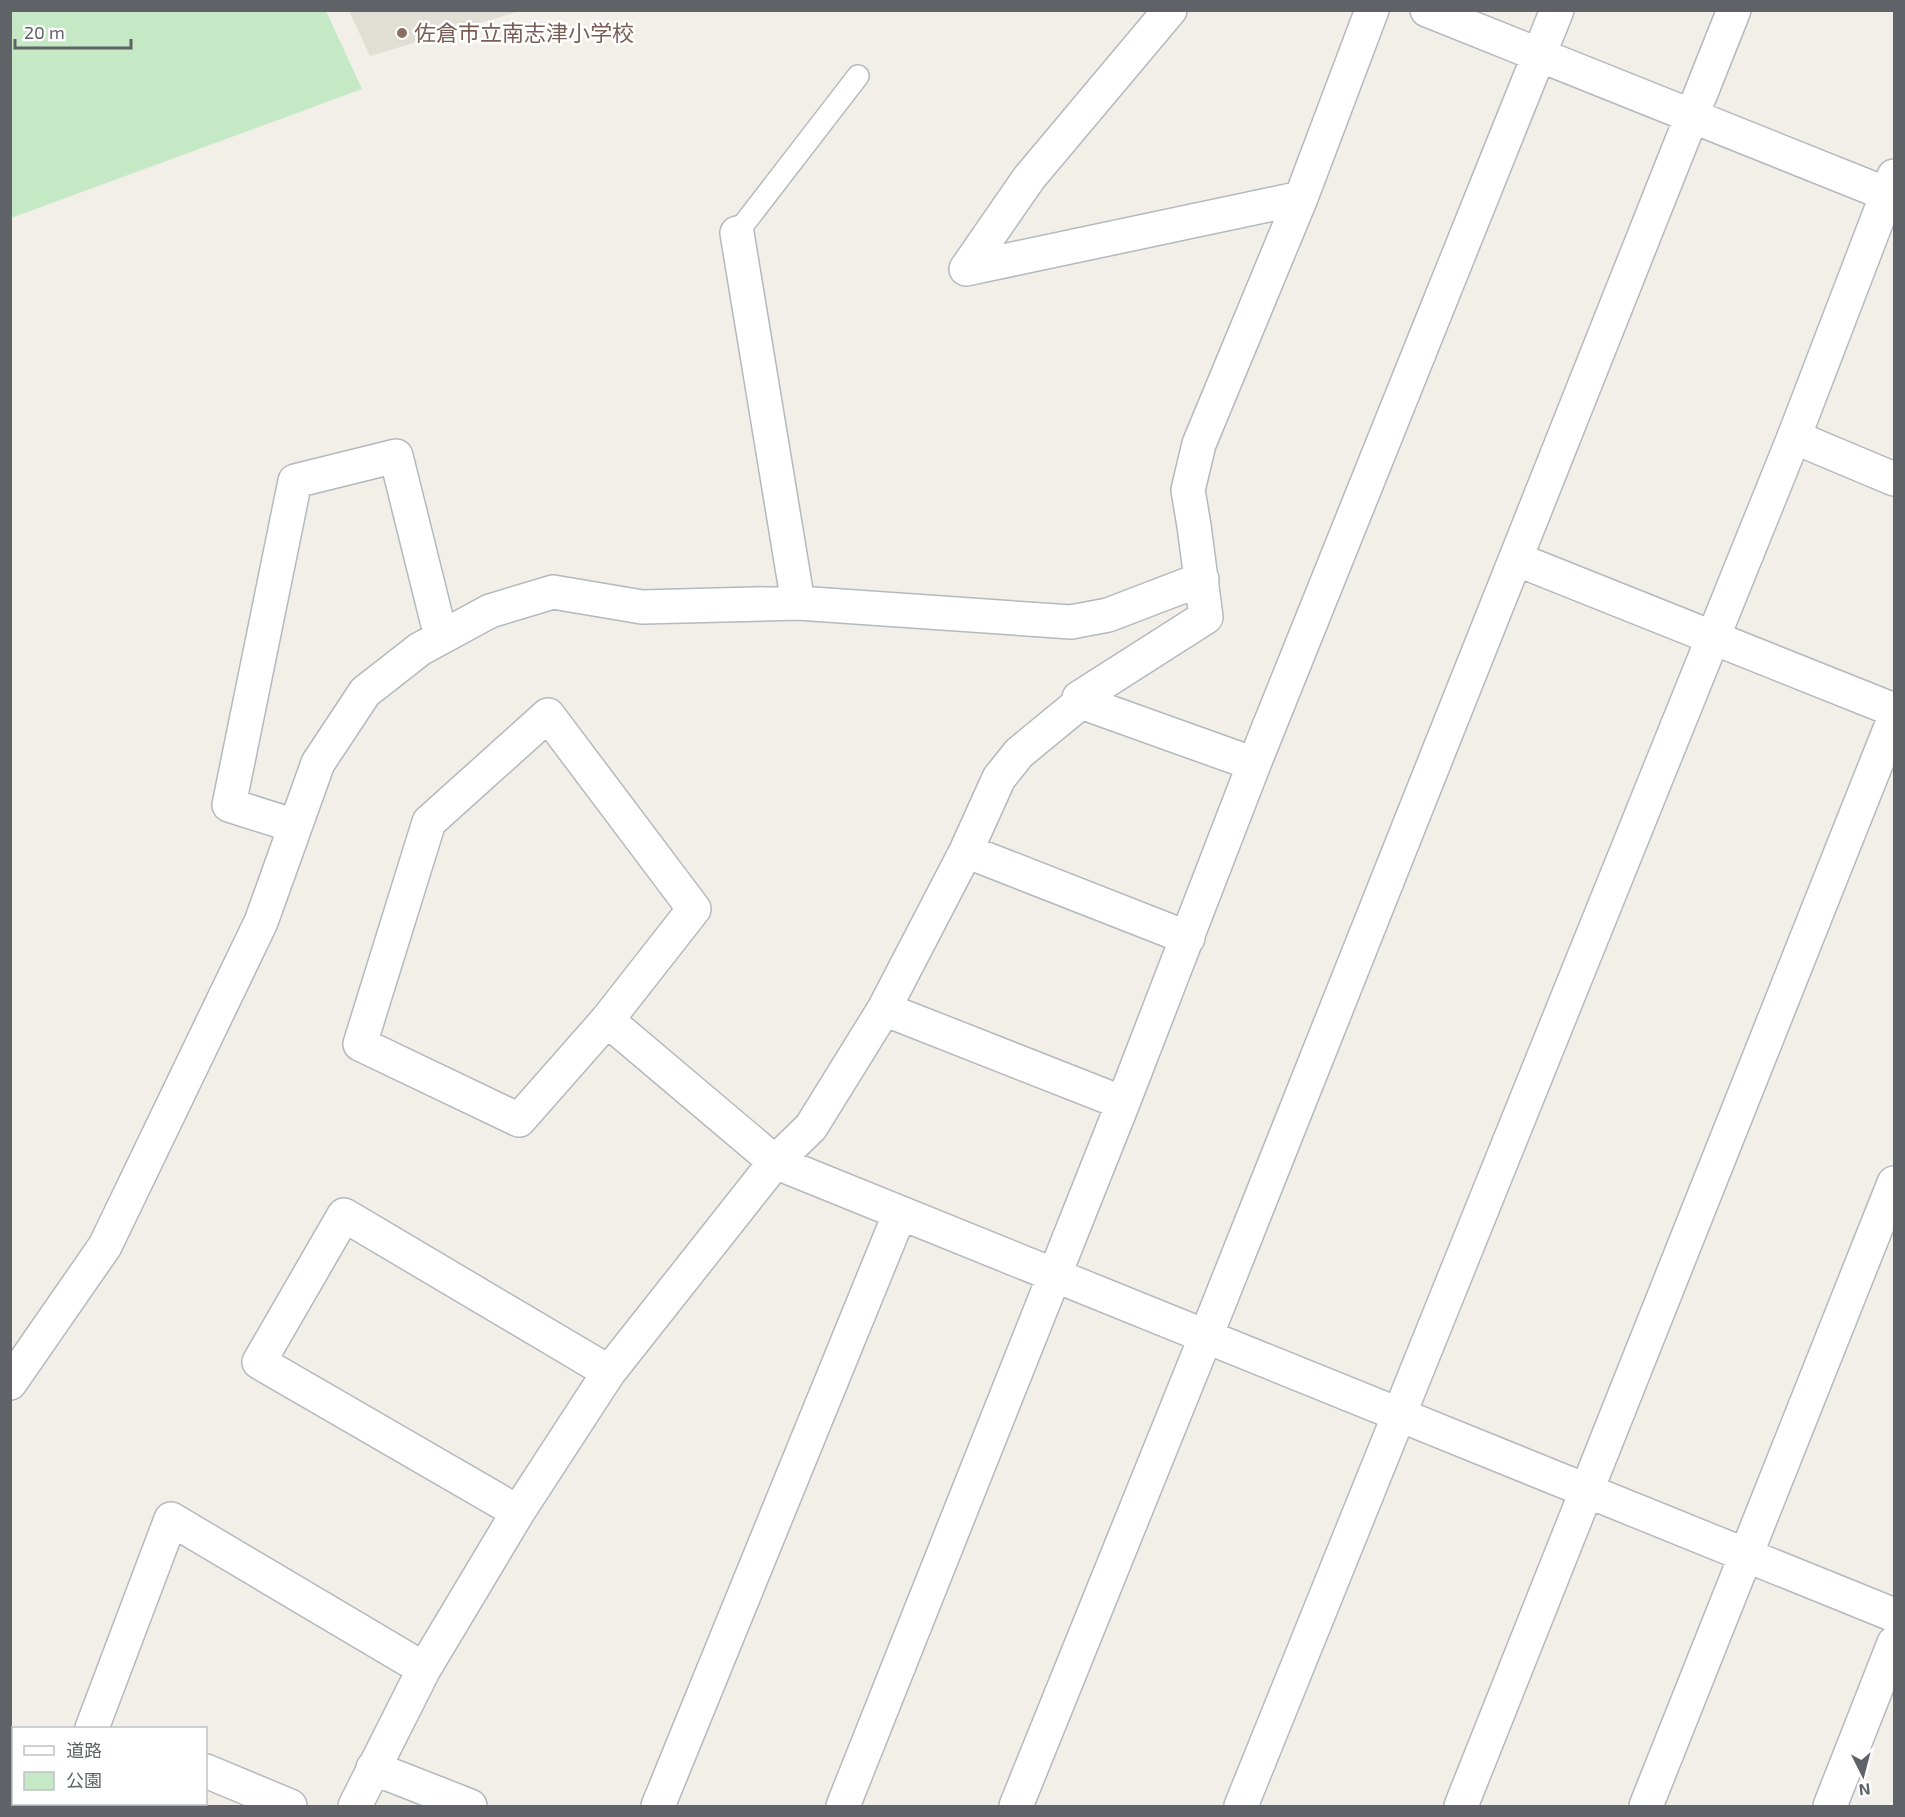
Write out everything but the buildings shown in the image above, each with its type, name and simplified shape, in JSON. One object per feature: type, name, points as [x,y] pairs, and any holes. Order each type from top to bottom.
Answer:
[{"type":"street","points":[[1170,10],[1029,178],[966,269],[1301,198]]},
{"type":"street","points":[[1081,702],[1079,698],[1206,617],[1188,490],[1199,444],[1301,198],[1372,10]]},
{"type":"street","points":[[1241,1806],[1892,189],[1691,117],[1427,10]]},
{"type":"street","points":[[843,1806],[1123,1103],[1254,764],[1557,10]]},
{"type":"street","points":[[1016,1806],[1206,1336],[1734,10]]},
{"type":"street","points":[[737,233],[798,603]]},
{"type":"street","points":[[1794,437],[1894,479]]},
{"type":"street","points":[[295,826],[229,806],[295,481],[396,456],[441,637]]},
{"type":"street","points":[[1516,559],[1894,710]]},
{"type":"street","points":[[10,1383],[105,1246],[261,922],[318,763],[365,692],[420,649],[490,611],[553,592],[642,607],[798,603],[1071,622],[1108,615],[1202,579]]},
{"type":"street","points":[[1081,702],[1254,764]]},
{"type":"street","points":[[355,1806],[424,1669],[518,1512],[609,1372],[775,1162],[811,1127],[884,1009],[966,851],[999,778],[1018,753],[1081,702]]},
{"type":"street","points":[[548,715],[694,909],[607,1020],[519,1120],[360,1044],[429,822],[548,715]]},
{"type":"street","points":[[1461,1806],[1894,718]]},
{"type":"street","points":[[966,851],[1188,938]]},
{"type":"street","points":[[884,1009],[1123,1103]]},
{"type":"street","points":[[607,1020],[775,1162],[1894,1615]]},
{"type":"street","points":[[1646,1806],[1894,1183]]},
{"type":"street","points":[[658,1806],[900,1213]]},
{"type":"street","points":[[518,1512],[259,1362],[344,1215],[609,1372]]},
{"type":"street","points":[[98,1727],[171,1519],[424,1669]]},
{"type":"street","points":[[1830,1806],[1894,1643]]},
{"type":"street","points":[[373,1768],[470,1806]]},
{"type":"street","points":[[207,1770],[290,1806]]},
{"type":"lane","points":[[737,233],[858,76]]},
{"type":"shaded area","name":"佐倉市立南志津小学校","points":[[349,11],[520,11],[370,56]]},
{"type":"green space","points":[[11,10],[326,11],[362,89],[11,218]]},
{"type":"place","name":"佐倉市立南志津小学校","points":[[402,33]]}]
